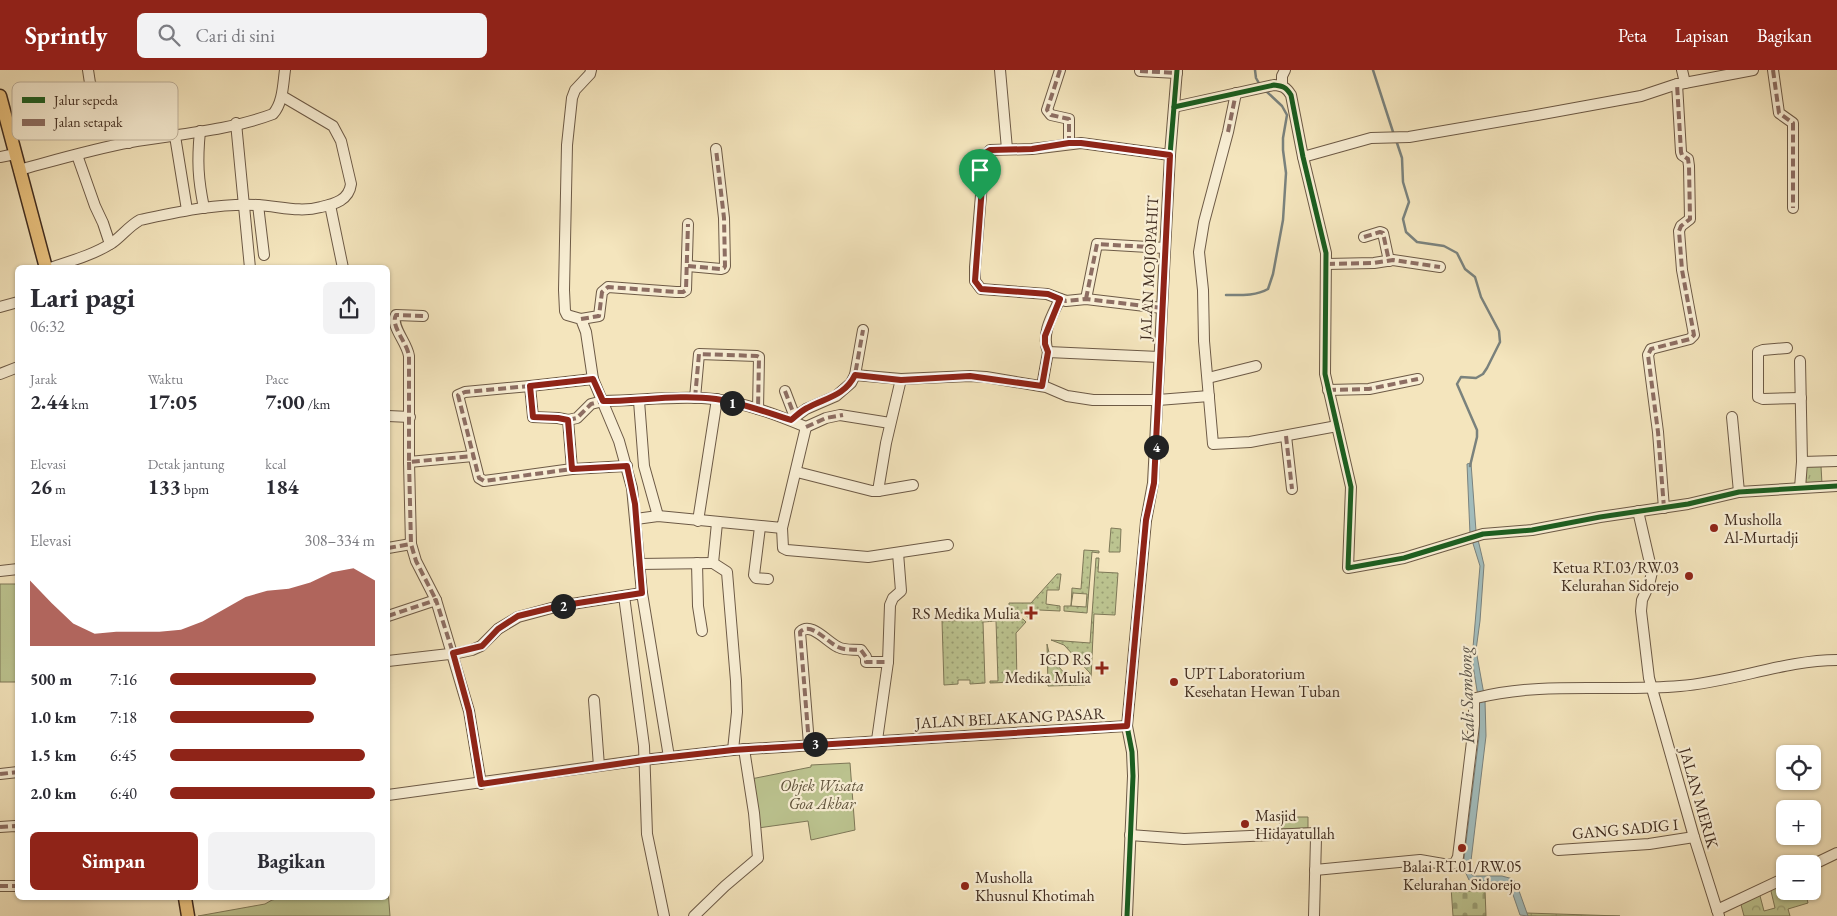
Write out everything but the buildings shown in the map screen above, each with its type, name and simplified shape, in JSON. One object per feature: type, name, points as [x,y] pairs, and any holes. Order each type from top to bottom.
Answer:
[{"type":"main road","points":[[0,96],[19,170],[47,265]]},
{"type":"main road","points":[[185,900],[188,916]]},
{"type":"street","points":[[178,135],[273,114],[277,110],[282,96],[286,70]]},
{"type":"street","points":[[591,70],[590,74],[575,90],[572,98],[567,145],[564,290],[565,311],[567,315],[581,319],[599,316],[602,292],[608,288],[683,292],[686,290],[688,224]]},
{"type":"street","points":[[1000,70],[1007,149]]},
{"type":"street","points":[[1060,70],[1047,110],[1051,114],[1069,118],[1069,143]]},
{"type":"street","points":[[1278,85],[1285,70]]},
{"type":"street","points":[[1664,508],[1658,432],[1648,355],[1651,350],[1690,340],[1694,335],[1682,270],[1680,231],[1681,226],[1690,219],[1689,166],[1688,159],[1681,152],[1682,70]]},
{"type":"street","points":[[1302,157],[1371,138],[1403,138],[1641,96],[1720,73],[1753,70]]},
{"type":"street","points":[[1773,70],[1779,113],[1793,124],[1793,208]]},
{"type":"street","points":[[1140,71],[1177,72]]},
{"type":"street","name":"JALAN MOJOPAHIT","points":[[1127,916],[1133,761],[1127,726],[1146,520],[1154,483],[1170,155],[1177,72]]},
{"type":"street","points":[[1174,107],[1236,92],[1278,85],[1291,95],[1302,157],[1325,244],[1327,264],[1325,361],[1328,390],[1350,487],[1348,568],[1390,562],[1483,534],[1532,530],[1664,508],[1739,492],[1837,486]]},
{"type":"street","points":[[1236,92],[1233,112],[1201,237],[1199,261],[1203,290],[1204,341],[1213,444],[1250,442],[1337,426]]},
{"type":"street","points":[[58,265],[83,258],[110,244],[140,220],[187,210],[243,205],[306,210],[330,205],[344,199],[350,190],[351,184],[341,141],[333,126],[282,96]]},
{"type":"street","points":[[236,123],[250,265]]},
{"type":"street","points":[[200,131],[198,175],[204,208]]},
{"type":"street","points":[[19,170],[129,142],[144,140]]},
{"type":"street","points":[[176,140],[187,210]]},
{"type":"street","points":[[1162,308],[1086,299],[1066,301],[1048,294],[981,289],[975,281],[984,159],[990,150],[1032,149],[1081,143],[1170,155]]},
{"type":"street","points":[[688,266],[721,269],[725,266],[724,218],[716,149]]},
{"type":"street","points":[[0,157],[15,154]]},
{"type":"street","points":[[77,155],[94,206],[103,223],[110,244]]},
{"type":"street","points":[[258,205],[264,255]]},
{"type":"street","points":[[330,205],[342,265]]},
{"type":"street","points":[[1364,237],[1380,232],[1383,233],[1389,261]]},
{"type":"street","points":[[1086,299],[1097,244],[1165,248]]},
{"type":"street","points":[[1327,264],[1401,261],[1440,267]]},
{"type":"street","points":[[1042,386],[1048,352],[1045,341],[1046,331],[1060,299]]},
{"type":"street","points":[[0,307],[15,303]]},
{"type":"street","points":[[423,316],[396,315],[394,317],[395,327],[404,340],[408,352],[411,544],[416,561],[436,600],[453,653],[469,711],[481,784]]},
{"type":"street","points":[[581,319],[586,332],[593,379],[617,436],[632,488],[642,593],[669,757]]},
{"type":"street","points":[[794,418],[806,409],[836,396],[851,383],[855,375],[863,330]]},
{"type":"street","points":[[1787,348],[1758,352],[1758,397],[1763,399],[1801,398]]},
{"type":"street","points":[[1048,352],[1160,357]]},
{"type":"street","points":[[695,398],[699,354],[757,356],[759,357],[758,409]]},
{"type":"street","points":[[1800,361],[1802,462],[1800,488]]},
{"type":"street","points":[[1208,378],[1256,366]]},
{"type":"street","points":[[0,374],[15,368]]},
{"type":"street","points":[[855,375],[901,380],[970,376],[1042,386],[1067,396],[1086,399],[1158,400],[1209,396]]},
{"type":"street","points":[[593,379],[458,394],[479,478],[484,481],[572,469],[627,466]]},
{"type":"street","points":[[1328,390],[1369,389],[1418,379]]},
{"type":"street","points":[[878,491],[890,423],[901,380]]},
{"type":"street","points":[[530,386],[533,417],[568,420],[577,418],[591,404],[603,401],[695,398],[717,400],[794,418],[806,427]]},
{"type":"street","points":[[785,391],[794,418]]},
{"type":"street","points":[[698,521],[717,400]]},
{"type":"street","points":[[639,401],[644,466],[658,516]]},
{"type":"street","points":[[806,427],[840,415],[890,423]]},
{"type":"street","points":[[390,416],[410,417]]},
{"type":"street","points":[[1732,417],[1739,492]]},
{"type":"street","points":[[568,420],[572,469]]},
{"type":"street","points":[[806,427],[797,472],[782,528],[783,548],[787,550],[861,557],[948,545]]},
{"type":"street","points":[[1286,436],[1292,490]]},
{"type":"street","points":[[409,462],[473,456]]},
{"type":"street","points":[[1802,462],[1837,461]]},
{"type":"street","points":[[797,472],[872,491],[913,485]]},
{"type":"street","name":"JALAN MERIK","points":[[1638,511],[1652,572],[1649,585],[1642,600],[1641,611],[1652,688],[1694,837],[1718,913]]},
{"type":"street","points":[[636,519],[658,516],[782,528]]},
{"type":"street","points":[[713,563],[717,523]]},
{"type":"street","points":[[760,527],[754,575],[756,578],[768,580]]},
{"type":"street","points":[[390,548],[411,544]]},
{"type":"street","points":[[877,740],[888,662],[890,605],[893,598],[901,591],[898,553]]},
{"type":"street","points":[[698,563],[698,606],[702,631]]},
{"type":"street","points":[[639,564],[713,563],[727,572],[737,704],[733,750]]},
{"type":"street","points":[[0,570],[15,569]]},
{"type":"street","points":[[390,660],[453,653],[482,646],[498,629],[518,616],[559,606],[642,593]]},
{"type":"street","points":[[624,596],[641,721],[647,834],[664,916]]},
{"type":"street","points":[[390,615],[436,600]]},
{"type":"street","points":[[809,744],[800,632],[810,629],[837,647],[848,651],[861,650],[866,657],[866,662],[888,662]]},
{"type":"street","points":[[1315,870],[1420,860],[1449,865],[1455,863],[1458,857],[1474,725],[1474,700],[1481,697],[1503,692],[1540,689],[1652,688],[1706,683],[1802,664],[1837,660]]},
{"type":"street","points":[[594,700],[599,766]]},
{"type":"street","name":"JALAN BELAKANG PASAR","points":[[390,795],[481,784],[644,760],[733,750],[1127,726]]},
{"type":"street","points":[[694,916],[758,858],[755,819],[744,749]]},
{"type":"street","points":[[0,774],[15,772]]},
{"type":"street","points":[[0,827],[15,826]]},
{"type":"street","points":[[1130,835],[1184,839],[1314,834],[1316,836],[1314,916]]},
{"type":"street","name":"GANG SADIG I","points":[[1558,850],[1649,844],[1694,837]]},
{"type":"street","points":[[1821,861],[1837,853]]},
{"type":"street","points":[[1718,913],[1776,883]]},
{"type":"street","points":[[0,886],[15,886]]},
{"type":"green space","points":[[1804,466],[1821,466],[1822,484],[1805,484]]},
{"type":"green space","points":[[1111,528],[1121,529],[1120,552],[1109,552]]},
{"type":"green space","points":[[1084,550],[1099,551],[1099,553],[1092,552],[1087,613],[1064,611],[1064,606],[1071,606],[1072,588],[1081,589]],"holes":[[[1073,593],[1087,594],[1086,607],[1071,606]]]},
{"type":"green space","points":[[1096,558],[1099,558],[1098,572],[1118,573],[1115,615],[1094,614],[1091,679],[1085,685],[1048,686],[1047,644],[1050,657],[1075,685],[1085,684],[1090,679],[1090,673],[1064,645],[1051,640],[1090,643]]},
{"type":"green space","points":[[1057,574],[1061,574],[1059,590],[1047,590],[1046,604],[1060,606],[1060,611],[1039,610],[1030,619],[1023,613],[1009,613],[1009,603],[1031,603]]},
{"type":"green space","points":[[0,584],[15,584],[15,682],[0,682]]},
{"type":"green space","points":[[1023,619],[1026,622],[1016,633],[1017,682],[990,683],[990,681],[998,681],[996,621],[983,622],[985,683],[970,684],[970,680],[958,680],[958,684],[944,685],[942,621]]},
{"type":"green space","name":"Objek Wisata Goa Akbar","points":[[850,763],[855,830],[811,840],[808,821],[758,828],[751,779],[811,767],[811,765]]},
{"type":"green space","points":[[1280,817],[1308,817],[1308,828],[1280,829]]},
{"type":"green space","points":[[1776,884],[1776,900],[1807,900],[1808,903],[1788,909],[1790,916],[1744,916],[1740,901],[1759,892],[1764,911],[1775,908],[1770,887]]},
{"type":"green space","points":[[1451,887],[1458,887],[1459,892],[1485,890],[1486,916],[1453,916]]},
{"type":"green space","points":[[272,900],[389,900],[390,916],[198,916],[265,904]]},
{"type":"green space","points":[[1526,913],[1620,916],[1528,916]]},
{"type":"water","points":[[1471,463],[1476,531],[1484,565],[1476,650],[1485,700],[1486,736],[1470,869],[1471,874],[1474,876],[1502,876],[1513,879],[1528,916],[1520,915],[1510,886],[1499,882],[1469,880],[1463,867],[1479,737],[1479,703],[1472,659],[1480,566],[1470,534],[1467,464]]},
{"type":"waterway","points":[[1255,70],[1256,78],[1260,85]]},
{"type":"waterway","name":"Kali Sambong","points":[[1373,70],[1394,135]]},
{"type":"waterway","points":[[1226,295],[1248,295],[1268,289],[1273,274],[1283,220],[1286,173],[1283,138],[1287,115],[1282,106],[1266,91]]},
{"type":"waterway","name":"Kali Sambong","points":[[1396,140],[1402,158],[1403,182],[1409,202],[1403,219],[1406,232],[1417,242],[1444,246],[1457,253],[1465,269],[1475,277],[1481,297],[1499,331],[1500,342],[1483,374],[1476,378],[1461,377],[1457,384],[1477,430],[1470,466]]},
{"type":"marked path","points":[[1060,70],[1047,110],[1051,115],[1069,119],[1069,143]]},
{"type":"marked path","points":[[1773,70],[1779,113],[1793,123],[1793,208]]},
{"type":"marked path","points":[[1140,71],[1177,73]]},
{"type":"marked path","points":[[1664,508],[1658,432],[1648,355],[1651,349],[1690,339],[1694,335],[1682,270],[1679,231],[1681,226],[1690,219],[1689,166],[1688,159],[1681,152],[1677,84]]},
{"type":"marked path","points":[[1228,132],[1236,93]]},
{"type":"marked path","points":[[1162,308],[1086,299],[1066,301],[1047,294],[981,289],[975,281],[975,267],[984,159],[990,150],[1032,149],[1081,143],[1170,155]]},
{"type":"marked path","points":[[688,266],[721,269],[725,266],[724,218],[716,149]]},
{"type":"marked path","points":[[581,319],[599,316],[602,292],[608,287],[676,292],[686,290],[688,224]]},
{"type":"marked path","points":[[1364,237],[1380,232],[1383,233],[1389,261]]},
{"type":"marked path","points":[[1086,299],[1097,244],[1165,248]]},
{"type":"marked path","points":[[1327,264],[1374,263],[1393,260],[1440,267]]},
{"type":"marked path","points":[[423,316],[396,315],[395,319],[395,324],[409,356],[409,462],[473,456]]},
{"type":"marked path","points":[[791,420],[806,409],[836,396],[851,383],[855,375],[863,330]]},
{"type":"marked path","points":[[695,398],[699,354],[757,356],[759,357],[758,409]]},
{"type":"marked path","points":[[593,379],[530,386],[533,417],[568,420],[572,469],[627,466]]},
{"type":"marked path","points":[[1328,390],[1369,389],[1418,379]]},
{"type":"marked path","points":[[530,386],[465,392],[458,395],[479,478],[484,481],[572,469]]},
{"type":"marked path","points":[[785,391],[793,412],[797,415]]},
{"type":"marked path","points":[[568,420],[577,418],[591,404],[603,401]]},
{"type":"marked path","points":[[806,427],[826,418],[843,415]]},
{"type":"marked path","points":[[1286,436],[1292,489]]},
{"type":"marked path","points":[[409,462],[411,544],[416,561],[436,600]]},
{"type":"marked path","points":[[390,548],[411,544]]},
{"type":"marked path","points":[[390,615],[436,600],[453,653]]},
{"type":"marked path","points":[[809,744],[800,632],[804,629],[809,629],[841,648],[861,650],[866,657],[866,662],[888,662]]},
{"type":"marked path","points":[[0,774],[15,772]]},
{"type":"marked path","points":[[0,827],[15,826]]},
{"type":"marked path","points":[[0,886],[15,886]]},
{"type":"cycle path","points":[[1127,916],[1133,776],[1132,752],[1127,726],[1146,521],[1153,483],[1170,155],[1177,70]]},
{"type":"cycle path","points":[[1174,107],[1274,85],[1284,87],[1291,95],[1303,157],[1326,253],[1325,374],[1351,487],[1348,568],[1404,558],[1483,534],[1532,530],[1600,517],[1688,504],[1739,492],[1837,486]]},
{"type":"place","name":"Musholla Al-Murtadji","points":[[1714,528]]},
{"type":"place","name":"Ketua RT.03/RW.03 Kelurahan Sidorejo","points":[[1689,576]]},
{"type":"place","name":"RS Medika Mulia","points":[[1031,613]]},
{"type":"place","name":"IGD RS Medika Mulia","points":[[1102,668]]},
{"type":"place","name":"UPT Laboratorium Kesehatan Hewan Tuban","points":[[1174,682]]},
{"type":"place","name":"Masjid Hidayatullah","points":[[1245,824]]},
{"type":"place","name":"Balai RT.01/RW.05 Kelurahan Sidorejo","points":[[1462,848]]},
{"type":"place","name":"Musholla Khusnul Khotimah","points":[[965,886]]},
{"type":"route","points":[[1081,143],[1170,155],[1154,483],[1146,520],[1127,726],[733,750],[644,760],[481,784],[479,762],[469,711],[453,653],[472,650],[482,646],[498,629],[518,616],[559,606],[642,593],[635,504],[627,466],[572,469],[568,420],[533,417],[530,386],[593,379],[603,401],[695,398],[717,400],[745,405],[791,420],[806,409],[836,396],[851,383],[855,375],[901,380],[970,376],[1042,386],[1048,352],[1045,344],[1046,331],[1060,299],[1048,294],[988,290],[977,286],[975,267],[980,200],[984,159],[990,150],[1032,149],[1081,143]]}]
